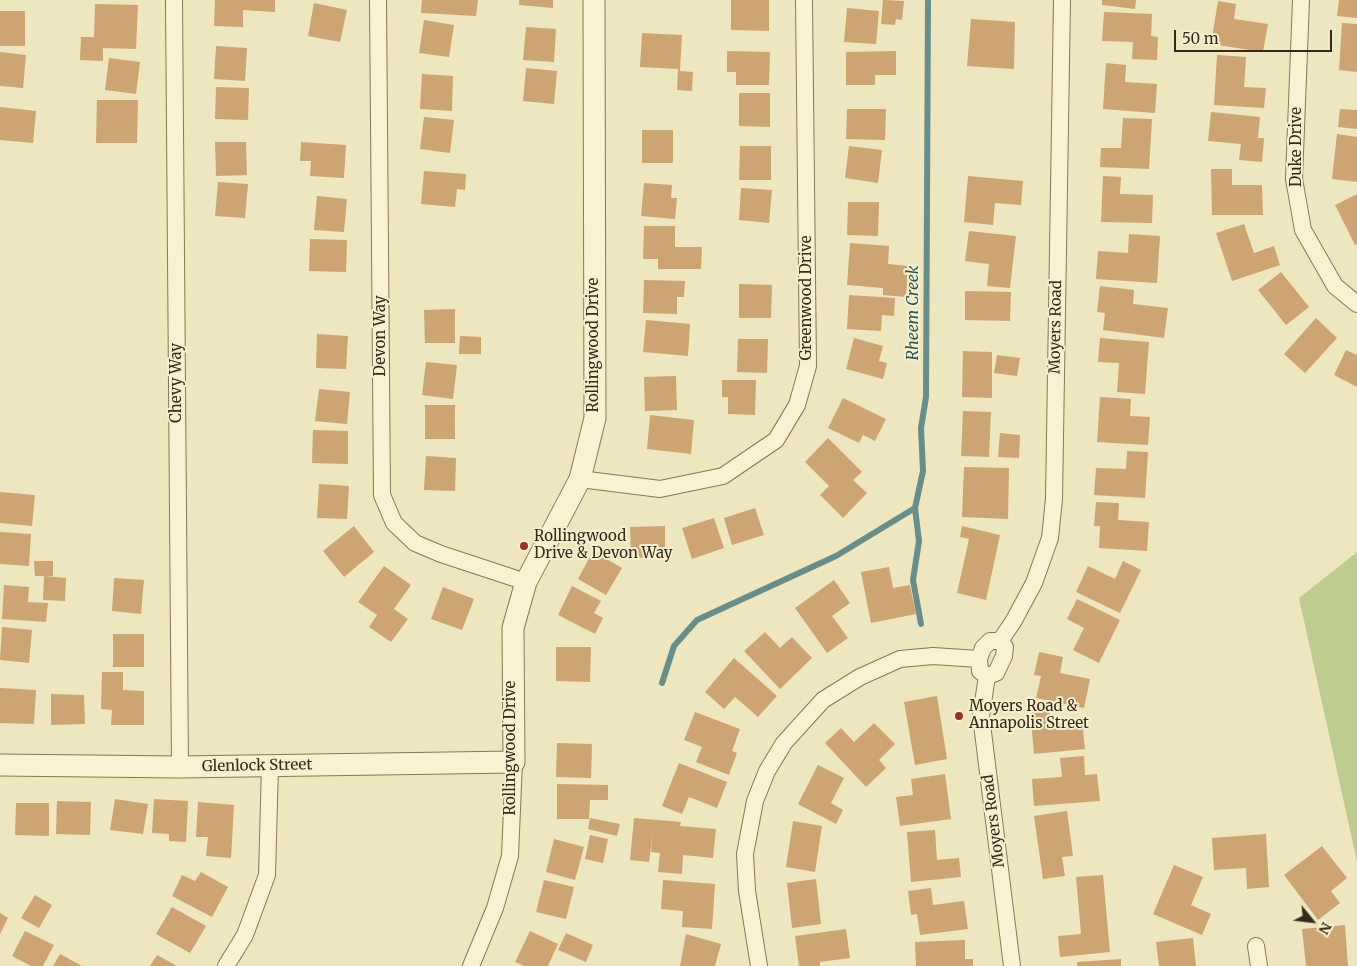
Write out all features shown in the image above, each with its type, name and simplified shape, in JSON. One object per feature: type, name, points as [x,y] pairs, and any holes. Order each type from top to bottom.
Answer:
[{"type":"street","name":"Chevy Way","points":[[174,0],[180,767]]},
{"type":"street","name":"Devon Way","points":[[378,0],[382,495],[394,523],[415,543],[441,554],[526,582]]},
{"type":"street","name":"Rollingwood Drive","points":[[471,966],[495,908],[510,856],[514,762],[511,674],[512,628],[526,582],[580,478],[595,418],[594,0]]},
{"type":"street","name":"Greenwood Drive","points":[[580,478],[660,490],[723,476],[776,440],[797,405],[808,366],[804,0]]},
{"type":"street","name":"Moyers Road","points":[[979,659],[983,648],[990,641],[1000,640],[1013,622],[1034,583],[1050,538],[1054,499],[1062,0]]},
{"type":"street","name":"Duke Drive","points":[[1301,0],[1294,179],[1303,230],[1335,286],[1357,304]]},
{"type":"street","points":[[759,966],[748,891],[745,854],[755,801],[784,743],[823,700],[860,676],[900,659],[934,656],[979,659],[980,670],[987,676],[996,674],[1001,666],[1005,646],[1000,640]]},
{"type":"street","name":"Moyers Road","points":[[987,676],[981,716],[1012,966]]},
{"type":"street","name":"Glenlock Street","points":[[0,765],[180,767],[514,762]]},
{"type":"street","points":[[226,966],[245,935],[267,875],[270,766]]},
{"type":"street","points":[[1256,946],[1259,966]]},
{"type":"green space","points":[[1357,552],[1357,862],[1299,598]]},
{"type":"building","points":[[215,0],[275,0],[275,12],[243,10],[243,27],[214,26]]},
{"type":"building","points":[[422,0],[478,0],[476,16],[421,13]]},
{"type":"building","points":[[519,0],[553,0],[553,8],[519,5]]},
{"type":"building","points":[[731,0],[769,0],[769,31],[731,30]]},
{"type":"building","points":[[883,0],[904,1],[902,20],[896,19],[895,25],[881,24]]},
{"type":"building","points":[[1102,0],[1136,0],[1135,9],[1102,5]]},
{"type":"building","points":[[1339,0],[1357,0],[1357,18],[1337,16]]},
{"type":"building","points":[[1218,1],[1236,4],[1234,19],[1268,24],[1263,52],[1211,44]]},
{"type":"building","points":[[314,3],[347,10],[340,42],[308,36]]},
{"type":"building","points":[[95,4],[138,5],[136,49],[103,48],[103,61],[80,60],[81,37],[94,37]]},
{"type":"building","points":[[847,8],[879,11],[876,44],[844,42]]},
{"type":"building","points":[[0,11],[25,11],[25,46],[0,46]]},
{"type":"building","points":[[1104,12],[1152,14],[1151,36],[1158,37],[1157,60],[1132,59],[1133,42],[1102,41]]},
{"type":"building","points":[[971,19],[1015,22],[1014,69],[967,66]]},
{"type":"building","points":[[424,20],[454,25],[449,57],[419,53]]},
{"type":"building","points":[[1342,23],[1357,24],[1357,72],[1339,70]]},
{"type":"building","points":[[526,27],[556,29],[554,62],[523,60]]},
{"type":"building","points":[[642,33],[682,35],[680,71],[693,72],[692,91],[677,90],[678,69],[640,67]]},
{"type":"building","points":[[216,46],[247,48],[245,81],[214,79]]},
{"type":"building","points":[[727,51],[770,52],[769,85],[736,85],[736,72],[727,72]]},
{"type":"building","points":[[896,51],[896,75],[875,75],[875,85],[846,85],[846,52]]},
{"type":"building","points":[[0,52],[26,55],[23,88],[0,86]]},
{"type":"building","points":[[1217,55],[1246,57],[1244,87],[1266,88],[1264,108],[1214,105]]},
{"type":"building","points":[[109,58],[140,62],[136,94],[105,90]]},
{"type":"building","points":[[1106,63],[1126,65],[1125,82],[1157,84],[1155,113],[1103,109]]},
{"type":"building","points":[[526,68],[557,71],[554,104],[523,101]]},
{"type":"building","points":[[422,74],[453,76],[452,111],[420,109]]},
{"type":"building","points":[[216,87],[249,88],[248,120],[215,119]]},
{"type":"building","points":[[739,93],[770,93],[770,127],[739,126]]},
{"type":"building","points":[[97,100],[138,100],[137,143],[96,143]]},
{"type":"building","points":[[0,107],[36,111],[33,143],[0,140]]},
{"type":"building","points":[[847,109],[886,109],[885,140],[846,139]]},
{"type":"building","points":[[1340,109],[1357,110],[1357,129],[1338,127]]},
{"type":"building","points":[[1211,112],[1260,117],[1258,138],[1264,138],[1262,162],[1239,160],[1241,144],[1208,141]]},
{"type":"building","points":[[424,117],[454,120],[450,153],[420,149]]},
{"type":"building","points":[[1123,118],[1152,119],[1149,169],[1100,167],[1101,148],[1121,148]]},
{"type":"building","points":[[642,130],[673,130],[673,163],[642,163]]},
{"type":"building","points":[[1337,134],[1357,137],[1357,182],[1332,179]]},
{"type":"building","points":[[215,142],[246,142],[247,175],[216,176]]},
{"type":"building","points":[[301,142],[346,145],[344,178],[310,176],[311,161],[300,161]]},
{"type":"building","points":[[740,146],[771,146],[771,180],[739,180]]},
{"type":"building","points":[[849,146],[882,150],[878,183],[845,178]]},
{"type":"building","points":[[1211,169],[1232,169],[1232,185],[1262,185],[1263,215],[1212,215]]},
{"type":"building","points":[[424,171],[466,174],[465,190],[457,189],[455,207],[421,204]]},
{"type":"building","points":[[968,176],[1023,181],[1021,205],[995,203],[993,225],[964,222]]},
{"type":"building","points":[[1103,176],[1121,177],[1120,194],[1153,195],[1152,223],[1101,222]]},
{"type":"building","points":[[218,182],[248,184],[245,218],[215,216]]},
{"type":"building","points":[[644,183],[672,185],[671,198],[677,198],[675,219],[641,216]]},
{"type":"building","points":[[741,188],[772,190],[769,223],[739,220]]},
{"type":"building","points":[[1357,194],[1357,244],[1355,245],[1335,205]]},
{"type":"building","points":[[317,196],[347,199],[344,232],[314,230]]},
{"type":"building","points":[[848,202],[879,202],[878,236],[847,235]]},
{"type":"building","points":[[1244,224],[1254,253],[1274,246],[1280,265],[1232,281],[1216,233]]},
{"type":"building","points":[[644,226],[675,226],[675,247],[702,247],[701,269],[658,269],[658,259],[643,259]]},
{"type":"building","points":[[969,231],[1016,236],[1010,288],[987,286],[989,264],[965,261]]},
{"type":"building","points":[[1129,234],[1160,236],[1157,283],[1096,279],[1098,251],[1128,253]]},
{"type":"building","points":[[310,239],[347,240],[346,272],[309,271]]},
{"type":"building","points":[[850,243],[889,246],[888,264],[908,266],[906,297],[883,295],[883,288],[847,285]]},
{"type":"building","points":[[1281,272],[1309,307],[1286,325],[1258,290]]},
{"type":"building","points":[[644,280],[685,281],[684,297],[677,297],[677,314],[643,313]]},
{"type":"building","points":[[739,284],[772,285],[771,318],[739,318]]},
{"type":"building","points":[[1100,286],[1134,290],[1133,304],[1168,308],[1164,338],[1103,330],[1105,313],[1097,312]]},
{"type":"building","points":[[965,291],[1011,292],[1010,321],[965,320]]},
{"type":"building","points":[[849,295],[895,298],[894,316],[882,315],[881,331],[847,329]]},
{"type":"building","points":[[455,309],[455,343],[425,343],[424,310]]},
{"type":"building","points":[[1316,318],[1337,338],[1305,373],[1284,354]]},
{"type":"building","points":[[646,320],[690,324],[688,356],[643,352]]},
{"type":"building","points":[[317,334],[348,336],[346,369],[316,368]]},
{"type":"building","points":[[460,336],[481,337],[481,354],[459,354]]},
{"type":"building","points":[[854,338],[883,346],[879,361],[887,363],[883,379],[846,369]]},
{"type":"building","points":[[1100,338],[1149,342],[1145,394],[1117,392],[1119,363],[1098,362]]},
{"type":"building","points":[[738,339],[768,339],[767,373],[737,372]]},
{"type":"building","points":[[1346,350],[1357,355],[1357,387],[1334,375]]},
{"type":"building","points":[[963,351],[992,352],[992,398],[962,397]]},
{"type":"building","points":[[997,355],[1020,358],[1017,376],[994,373]]},
{"type":"building","points":[[426,362],[457,365],[453,399],[422,395]]},
{"type":"building","points":[[676,376],[677,410],[645,411],[644,377]]},
{"type":"building","points":[[722,380],[756,380],[755,415],[728,414],[728,397],[722,397]]},
{"type":"building","points":[[319,389],[350,392],[347,424],[315,421]]},
{"type":"building","points":[[1100,397],[1131,399],[1130,416],[1150,417],[1148,445],[1097,442]]},
{"type":"building","points":[[843,398],[886,419],[875,441],[863,435],[859,443],[828,428]]},
{"type":"building","points":[[425,405],[455,405],[455,439],[425,439]]},
{"type":"building","points":[[963,411],[991,412],[989,457],[961,456]]},
{"type":"building","points":[[650,415],[694,420],[691,454],[647,449]]},
{"type":"building","points":[[313,430],[348,431],[348,464],[312,463]]},
{"type":"building","points":[[1000,433],[1020,435],[1019,458],[998,457]]},
{"type":"building","points":[[828,438],[862,472],[853,480],[867,493],[843,518],[820,495],[829,486],[805,462]]},
{"type":"building","points":[[1127,451],[1148,452],[1145,498],[1094,495],[1096,468],[1126,469]]},
{"type":"building","points":[[426,456],[456,458],[455,491],[424,490]]},
{"type":"building","points":[[964,467],[1009,468],[1008,519],[962,517]]},
{"type":"building","points":[[319,484],[349,486],[347,519],[317,518]]},
{"type":"building","points":[[0,492],[35,495],[32,526],[0,523]]},
{"type":"building","points":[[1096,502],[1119,503],[1118,520],[1149,522],[1147,551],[1099,548],[1100,526],[1094,526]]},
{"type":"building","points":[[755,508],[764,535],[732,545],[724,518]]},
{"type":"building","points":[[714,518],[724,548],[692,559],[682,528]]},
{"type":"building","points":[[354,526],[374,552],[344,577],[323,551]]},
{"type":"building","points":[[665,526],[665,557],[631,558],[630,527]]},
{"type":"building","points":[[962,526],[1000,535],[986,600],[957,593],[969,539],[960,537]]},
{"type":"building","points":[[0,532],[31,534],[29,566],[0,564]]},
{"type":"building","points":[[593,551],[622,568],[606,595],[578,579]]},
{"type":"building","points":[[34,561],[53,561],[53,576],[35,576]]},
{"type":"building","points":[[1123,561],[1141,570],[1120,613],[1076,592],[1088,566],[1115,579]]},
{"type":"building","points":[[384,566],[411,585],[394,609],[408,619],[391,642],[369,627],[377,615],[358,602]]},
{"type":"building","points":[[889,567],[893,588],[910,585],[916,614],[871,623],[861,572]]},
{"type":"building","points":[[44,576],[66,578],[65,601],[43,600]]},
{"type":"building","points":[[114,578],[144,580],[141,614],[112,611]]},
{"type":"building","points":[[834,580],[850,603],[832,616],[848,638],[827,653],[795,608]]},
{"type":"building","points":[[4,585],[29,587],[28,602],[48,603],[46,622],[2,619]]},
{"type":"building","points":[[572,586],[601,601],[594,613],[603,618],[595,634],[558,615]]},
{"type":"building","points":[[443,587],[474,599],[462,630],[431,619]]},
{"type":"building","points":[[1077,599],[1120,620],[1099,663],[1073,650],[1084,628],[1067,619]]},
{"type":"building","points":[[2,627],[32,630],[29,663],[0,660]]},
{"type":"building","points":[[765,632],[780,648],[792,637],[812,658],[780,689],[744,651]]},
{"type":"building","points":[[113,634],[144,634],[144,667],[113,667]]},
{"type":"building","points":[[556,647],[591,647],[590,682],[556,681]]},
{"type":"building","points":[[1039,652],[1063,657],[1060,673],[1090,679],[1084,708],[1036,698],[1041,676],[1034,675]]},
{"type":"building","points":[[734,658],[777,696],[758,717],[735,697],[724,709],[705,692]]},
{"type":"building","points":[[102,672],[123,672],[123,690],[144,691],[144,725],[111,725],[112,710],[101,709]]},
{"type":"building","points":[[0,688],[36,690],[34,724],[0,723]]},
{"type":"building","points":[[51,694],[84,695],[85,724],[51,725]]},
{"type":"building","points":[[937,696],[947,759],[915,765],[904,702]]},
{"type":"building","points":[[1049,707],[1051,724],[1082,721],[1085,749],[1034,754],[1030,709]]},
{"type":"building","points":[[695,712],[740,729],[732,751],[737,753],[729,775],[696,762],[702,747],[684,740]]},
{"type":"building","points":[[874,723],[895,744],[879,760],[886,768],[866,787],[825,743],[841,728],[854,742]]},
{"type":"building","points":[[557,743],[592,744],[591,778],[556,777]]},
{"type":"building","points":[[1084,756],[1085,775],[1097,774],[1100,801],[1034,806],[1032,779],[1062,777],[1060,758]]},
{"type":"building","points":[[679,763],[727,782],[717,808],[689,797],[682,814],[662,806]]},
{"type":"building","points":[[818,765],[844,778],[831,803],[843,810],[836,824],[798,804]]},
{"type":"building","points":[[945,774],[951,819],[900,826],[896,797],[913,795],[911,779]]},
{"type":"building","points":[[557,784],[608,785],[608,800],[590,800],[589,819],[557,819]]},
{"type":"building","points":[[115,799],[148,804],[143,834],[110,830]]},
{"type":"building","points":[[154,799],[188,801],[186,842],[169,841],[169,834],[152,833]]},
{"type":"building","points":[[57,801],[91,802],[90,835],[56,834]]},
{"type":"building","points":[[198,802],[234,805],[231,858],[206,856],[208,837],[196,837]]},
{"type":"building","points":[[16,803],[49,803],[49,836],[15,835]]},
{"type":"building","points":[[1067,811],[1073,856],[1062,857],[1065,876],[1043,879],[1034,816]]},
{"type":"building","points":[[590,818],[620,824],[617,836],[588,829]]},
{"type":"building","points":[[634,818],[681,822],[680,826],[716,829],[713,858],[683,855],[682,874],[658,872],[660,853],[651,852],[653,832],[649,862],[630,860]]},
{"type":"building","points":[[793,821],[822,826],[815,872],[786,867]]},
{"type":"building","points":[[935,830],[937,860],[959,858],[961,877],[911,882],[907,832]]},
{"type":"building","points":[[1266,834],[1269,887],[1247,889],[1246,868],[1214,870],[1212,838]]},
{"type":"building","points":[[590,835],[608,839],[603,863],[585,859]]},
{"type":"building","points":[[554,839],[584,847],[575,880],[546,872]]},
{"type":"building","points":[[1322,846],[1347,878],[1331,891],[1340,903],[1318,920],[1284,875]]},
{"type":"building","points":[[1174,865],[1203,877],[1191,905],[1211,914],[1202,935],[1153,914]]},
{"type":"building","points":[[201,872],[228,887],[212,917],[172,896],[182,875],[195,881]]},
{"type":"building","points":[[1103,875],[1110,952],[1060,957],[1058,936],[1081,934],[1076,877]]},
{"type":"building","points":[[816,879],[821,924],[792,928],[787,883]]},
{"type":"building","points":[[544,880],[574,887],[566,919],[536,912]]},
{"type":"building","points":[[663,880],[715,884],[712,929],[682,927],[683,911],[661,909]]},
{"type":"building","points":[[931,888],[933,905],[964,901],[968,929],[920,935],[917,914],[911,915],[908,891]]},
{"type":"building","points":[[35,895],[52,905],[39,928],[21,918]]},
{"type":"building","points":[[172,907],[206,926],[190,953],[156,934]]},
{"type":"building","points":[[0,913],[8,918],[0,934]]},
{"type":"building","points":[[1345,925],[1348,966],[1306,966],[1302,929]]},
{"type":"building","points":[[846,929],[850,958],[820,962],[820,966],[799,966],[795,936]]},
{"type":"building","points":[[25,931],[54,945],[43,966],[31,966],[12,956]]},
{"type":"building","points":[[530,931],[558,944],[548,966],[524,966],[515,962]]},
{"type":"building","points":[[566,933],[593,945],[586,962],[558,950]]},
{"type":"building","points":[[686,934],[721,944],[715,966],[680,966]]},
{"type":"building","points":[[1193,938],[1196,966],[1159,966],[1156,942]]},
{"type":"building","points":[[965,940],[965,959],[973,959],[973,966],[916,966],[915,942]]},
{"type":"building","points":[[60,954],[82,966],[53,966]]},
{"type":"building","points":[[157,955],[177,966],[150,966]]},
{"type":"building","points":[[1121,959],[1121,966],[1077,966],[1077,962]]},
{"type":"waterway","name":"Rheem Creek","points":[[921,624],[913,580],[919,541],[915,508],[923,471],[921,428],[926,397],[928,0]]},
{"type":"waterway","points":[[662,683],[674,646],[697,620],[836,556],[915,508]]},
{"type":"place","name":"Rollingwood Drive & Devon Way","points":[[524,546]]},
{"type":"place","name":"Moyers Road & Annapolis Street","points":[[959,716]]}]
